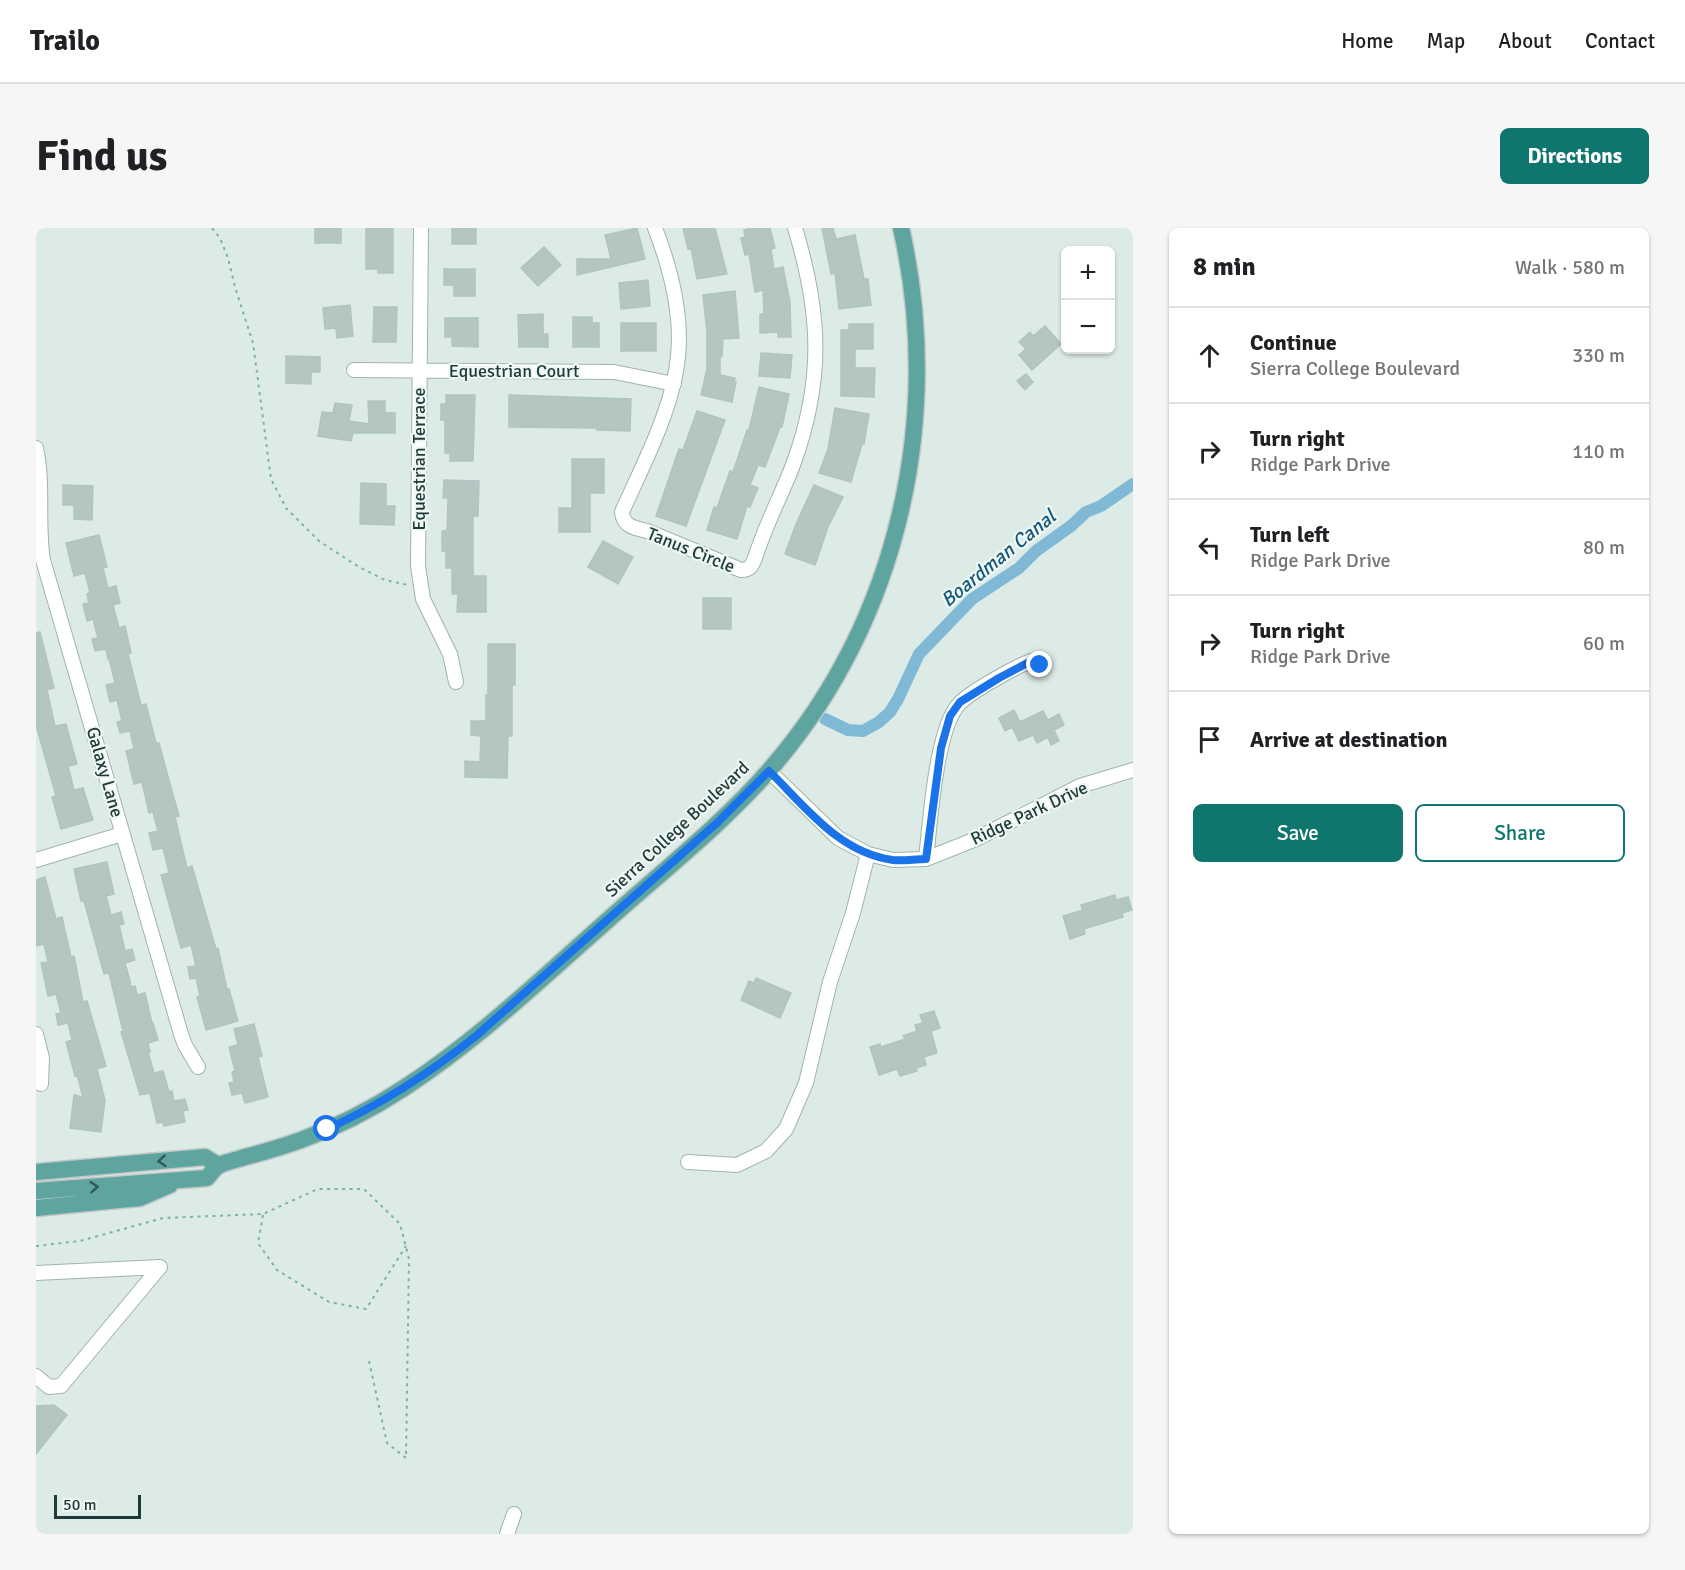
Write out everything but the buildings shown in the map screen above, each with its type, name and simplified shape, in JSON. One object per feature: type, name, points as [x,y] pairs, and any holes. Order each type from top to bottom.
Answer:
[{"type":"main road","name":"Sierra College Boulevard","points":[[36,1191],[207,1178],[218,1165],[272,1150],[327,1129],[377,1104],[424,1075],[502,1013],[726,815],[769,771],[793,743],[817,708],[857,636],[879,585],[900,518],[914,446],[918,377],[916,318],[910,269],[901,228]]},
{"type":"main road","name":"Sierra College Boulevard","points":[[36,1172],[204,1157],[218,1165]]},
{"type":"main road","points":[[36,1208],[140,1198],[176,1181]]},
{"type":"street","name":"Equestrian Terrace","points":[[420,228],[420,585],[427,608],[450,654],[456,682]]},
{"type":"street","name":"Tanus Circle","points":[[655,228],[666,261],[677,314],[678,357],[674,384],[665,411],[622,512],[622,519],[635,528],[741,570],[747,570],[756,558],[806,423],[814,383],[816,333],[814,306],[810,279],[795,228]]},
{"type":"street","name":"Equestrian Court","points":[[354,370],[614,372],[674,384]]},
{"type":"street","name":"Galaxy Lane","points":[[36,448],[39,472],[38,547],[181,1034],[198,1067]]},
{"type":"street","points":[[926,859],[941,748],[950,716],[960,702],[999,678],[1031,661],[1040,665]]},
{"type":"street","name":"Ridge Park Drive","points":[[769,771],[838,838],[868,854],[893,860],[926,859],[976,839],[1080,786],[1133,770]]},
{"type":"street","points":[[36,860],[122,834]]},
{"type":"street","points":[[688,1161],[737,1165],[766,1151],[786,1129],[806,1083],[830,982],[853,913],[868,854]]},
{"type":"street","points":[[36,1034],[42,1058],[41,1084]]},
{"type":"street","points":[[36,1274],[160,1267],[61,1386],[49,1387],[36,1376]]},
{"type":"street","points":[[507,1534],[514,1514]]},
{"type":"path","points":[[212,228],[220,238],[228,258],[253,344],[271,479],[286,508],[319,541],[359,567],[393,583],[420,585]]},
{"type":"path","points":[[36,1246],[80,1241],[163,1218],[263,1214],[318,1189],[364,1189],[400,1224],[409,1259],[406,1458],[387,1443],[369,1361]]},
{"type":"path","points":[[263,1214],[258,1243],[277,1270],[329,1302],[366,1309],[406,1246]]},
{"type":"waterway","name":"Boardman Canal","points":[[825,719],[848,730],[863,731],[879,722],[890,712],[898,699],[919,654],[972,599],[1019,568],[1036,551],[1071,526],[1086,512],[1101,506],[1133,484]]},
{"type":"route","points":[[327,1129],[399,1092],[476,1036],[718,822],[769,771],[826,827],[850,846],[868,854],[893,860],[926,859],[941,748],[950,716],[960,702],[1023,664],[1031,661],[1040,665]]}]
